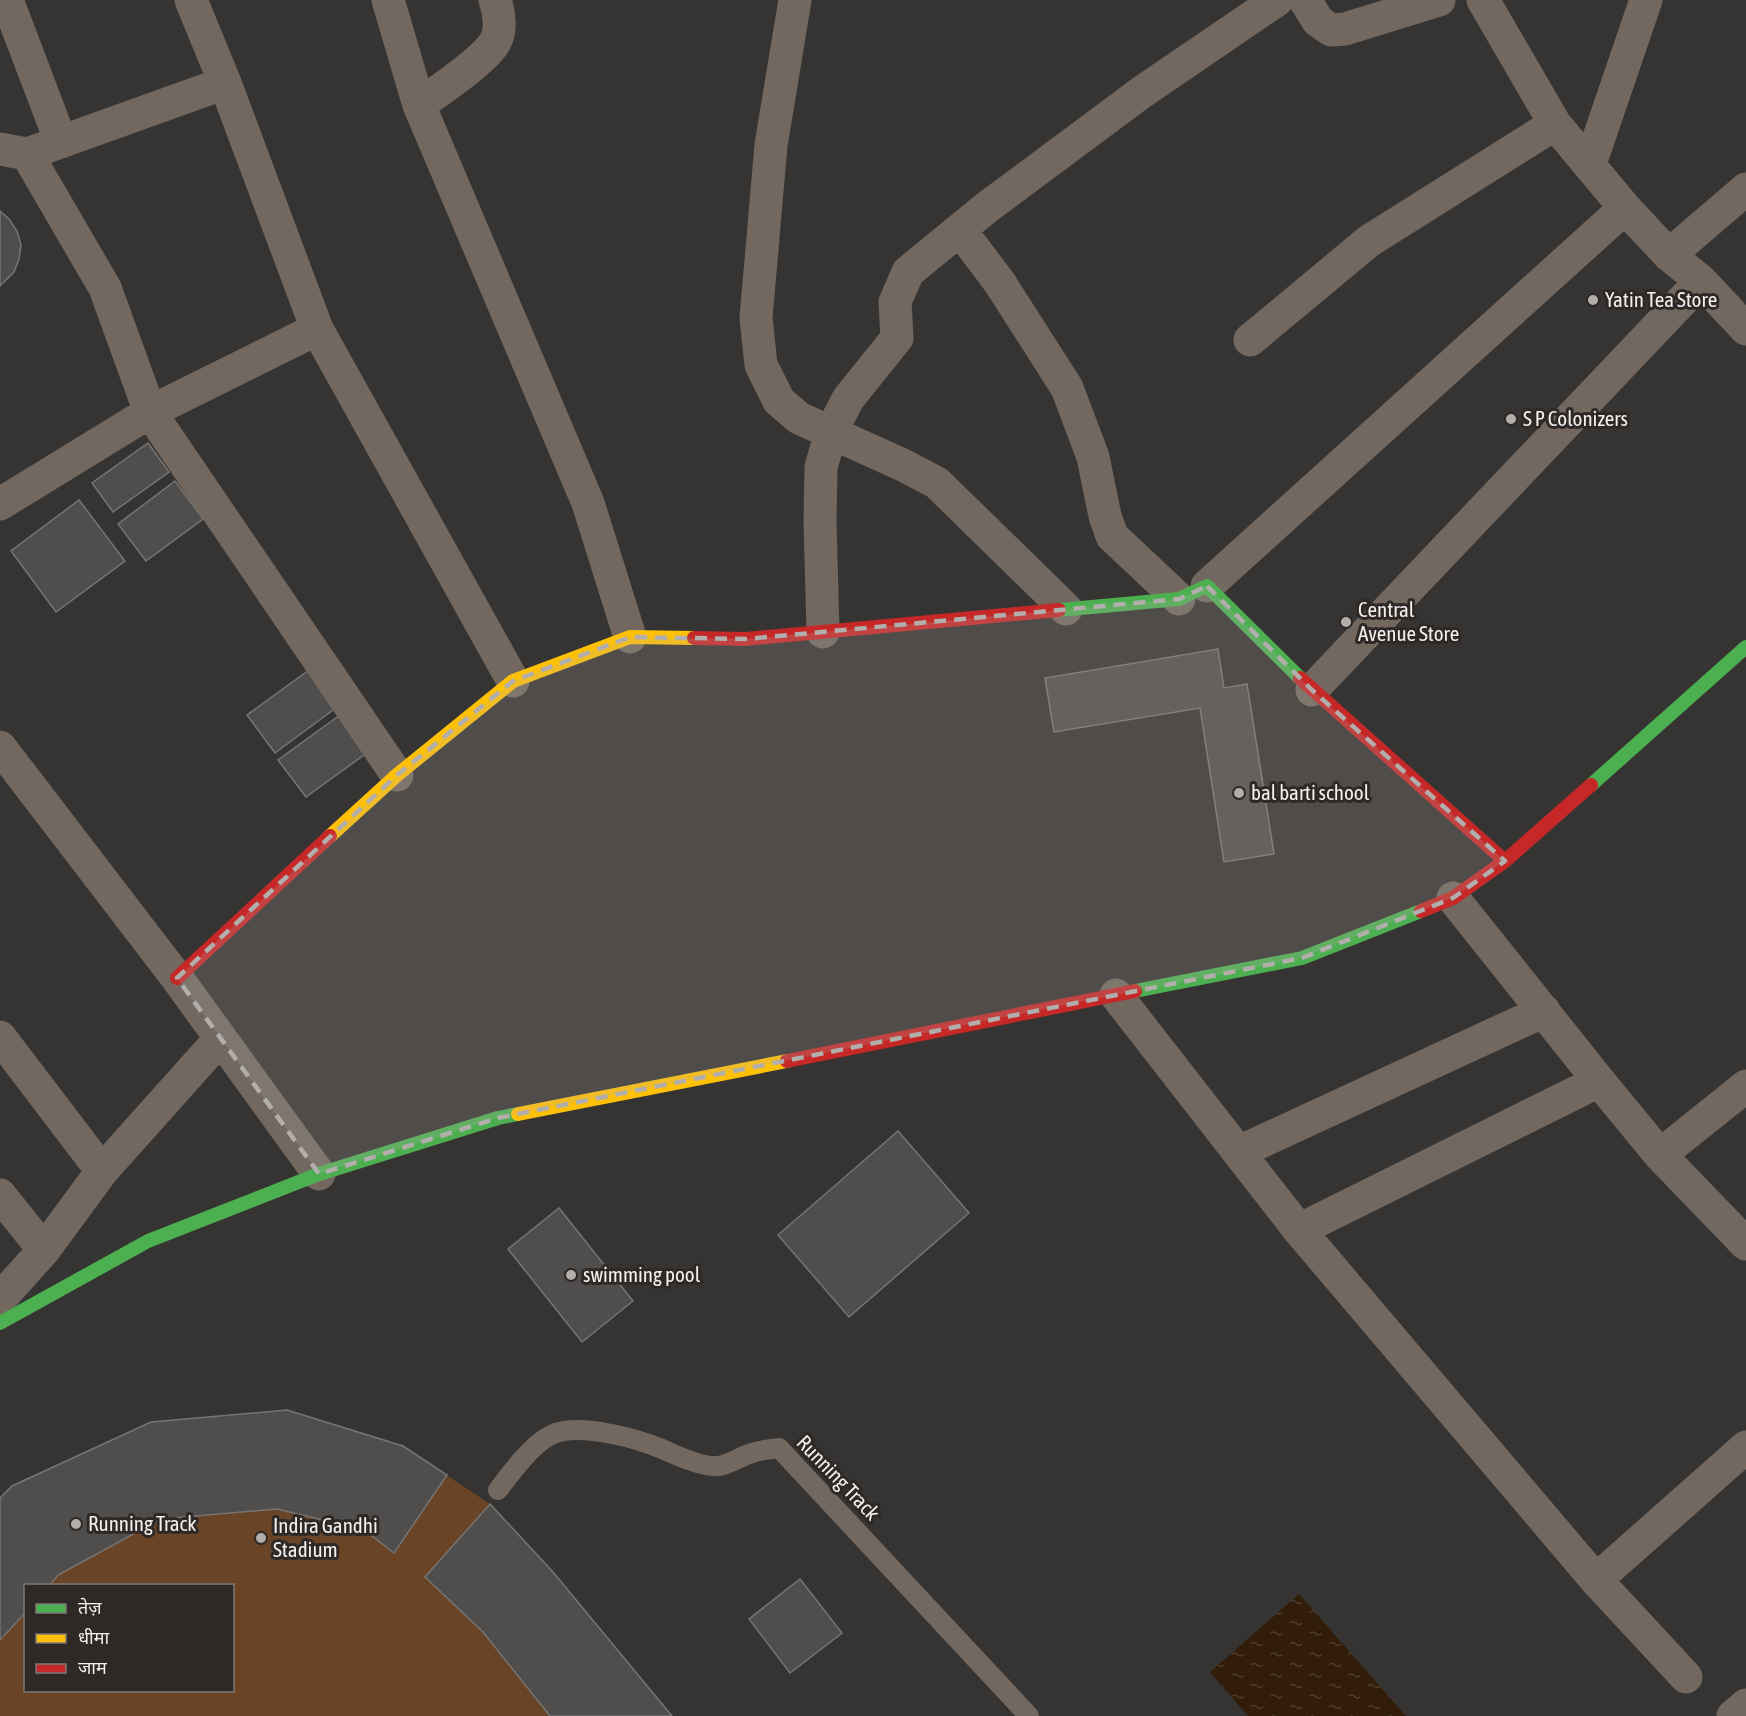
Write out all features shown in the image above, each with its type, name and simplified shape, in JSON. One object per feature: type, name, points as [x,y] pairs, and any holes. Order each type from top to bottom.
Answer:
[{"type":"street","points":[[7,0],[61,142]]},
{"type":"street","points":[[191,0],[225,83],[317,329],[513,681]]},
{"type":"street","points":[[388,0],[419,105],[588,503],[630,637]]},
{"type":"street","points":[[419,105],[475,63],[496,41],[499,14],[495,0]]},
{"type":"street","points":[[795,0],[771,145],[756,318],[761,365],[779,401],[799,418],[937,483],[1066,609]]},
{"type":"street","points":[[823,632],[821,467],[831,432],[848,399],[897,338],[895,302],[908,272],[1142,92],[1277,0]]},
{"type":"street","points":[[1305,0],[1318,21],[1331,30],[1345,29],[1439,0]]},
{"type":"street","points":[[1483,0],[1555,124],[1669,255],[1701,281],[1746,329]]},
{"type":"street","points":[[1590,164],[1646,0]]},
{"type":"street","points":[[225,83],[61,142],[14,152],[105,288],[150,412],[397,775]]},
{"type":"street","points":[[1250,340],[1369,241],[1555,124]]},
{"type":"street","points":[[1669,255],[1746,189]]},
{"type":"street","points":[[177,978],[397,775],[513,681],[630,637],[746,639],[1066,609],[1193,593],[1626,208]]},
{"type":"street","points":[[960,230],[1000,283],[1067,388],[1093,457],[1105,516],[1112,536],[1193,593],[1312,690],[1505,861]]},
{"type":"street","points":[[1312,690],[1701,281]]},
{"type":"street","points":[[0,504],[150,412],[317,329]]},
{"type":"street","points":[[0,1323],[148,1240],[319,1174],[498,1118],[1302,958],[1453,898],[1505,861],[1746,647]]},
{"type":"street","points":[[0,747],[177,978],[319,1174]]},
{"type":"street","points":[[1453,898],[1660,1155],[1746,1245]]},
{"type":"street","points":[[1116,995],[1299,1230],[1596,1580],[1686,1677]]},
{"type":"street","points":[[1239,1152],[1544,1011]]},
{"type":"street","points":[[0,1037],[102,1171]]},
{"type":"street","points":[[0,1299],[44,1250],[102,1171],[220,1039]]},
{"type":"street","points":[[1299,1230],[1599,1081]]},
{"type":"street","points":[[1660,1155],[1746,1086]]},
{"type":"street","points":[[0,1195],[44,1250]]},
{"type":"street","points":[[1596,1580],[1746,1447]]},
{"type":"street","points":[[1733,1716],[1746,1705]]},
{"type":"lane","name":"Running Track","points":[[498,1490],[515,1466],[549,1435],[562,1431],[578,1430],[618,1436],[646,1443],[685,1459],[718,1466],[754,1452],[779,1448],[1029,1716]]},
{"type":"highlighted area","points":[[1207,586],[1312,690],[1505,861],[1453,898],[1302,958],[498,1118],[319,1174],[177,978],[397,775],[513,681],[630,637],[746,639],[1179,599]]},
{"type":"shaded area","name":"Indira Gandhi Stadium","points":[[287,1410],[403,1446],[490,1504],[553,1572],[672,1716],[0,1716],[0,1498],[12,1486],[151,1422]]},
{"type":"water","points":[[1299,1594],[1406,1716],[1248,1716],[1210,1672]]},
{"type":"building","points":[[0,211],[17,231],[21,245],[14,272],[0,286]]},
{"type":"building","points":[[148,443],[169,472],[113,512],[92,483]]},
{"type":"building","points":[[175,481],[203,519],[146,561],[118,524]]},
{"type":"building","points":[[79,500],[125,561],[56,612],[11,551]]},
{"type":"building","name":"bal barti school","points":[[1218,649],[1224,688],[1247,684],[1274,854],[1224,862],[1200,708],[1054,732],[1045,678]]},
{"type":"building","points":[[309,670],[337,707],[275,753],[247,715]]},
{"type":"building","points":[[340,715],[368,752],[306,797],[278,760]]},
{"type":"building","points":[[898,1131],[969,1213],[849,1317],[778,1235]]},
{"type":"building","name":"swimming pool","points":[[559,1208],[633,1301],[582,1342],[508,1249]]},
{"type":"building","name":"Running Track","points":[[287,1410],[403,1446],[447,1475],[394,1553],[364,1530],[277,1509],[161,1519],[58,1575],[51,1584],[24,1584],[24,1614],[0,1640],[0,1498],[12,1486],[151,1422]]},
{"type":"building","points":[[490,1504],[553,1572],[672,1716],[550,1716],[483,1632],[425,1577]]},
{"type":"building","points":[[800,1579],[842,1633],[790,1673],[749,1619]]},
{"type":"traffic: fast","points":[[1059,610],[1179,599],[1207,586],[1300,678]]},
{"type":"traffic: fast","points":[[1591,785],[1746,647]]},
{"type":"traffic: fast","points":[[1135,991],[1302,958],[1421,911]]},
{"type":"traffic: fast","points":[[0,1323],[148,1241],[319,1174],[498,1118],[518,1114]]},
{"type":"traffic: slow","points":[[330,836],[397,775],[513,681],[630,637],[694,638]]},
{"type":"traffic: slow","points":[[518,1114],[787,1061]]},
{"type":"traffic: jam","points":[[694,638],[746,639],[1059,610]]},
{"type":"traffic: jam","points":[[1300,678],[1505,861]]},
{"type":"traffic: jam","points":[[1421,911],[1453,898],[1505,861],[1591,785]]},
{"type":"traffic: jam","points":[[177,978],[330,836]]},
{"type":"traffic: jam","points":[[787,1061],[1135,991]]},
{"type":"place","name":"Yatin Tea Store","points":[[1593,300]]},
{"type":"place","name":"S P Colonizers","points":[[1511,419]]},
{"type":"place","name":"Central Avenue Store","points":[[1346,622]]},
{"type":"place","name":"bal barti school","points":[[1239,793]]},
{"type":"place","name":"swimming pool","points":[[571,1275]]},
{"type":"place","name":"Running Track","points":[[76,1524]]},
{"type":"place","name":"Indira Gandhi Stadium","points":[[261,1538]]}]
